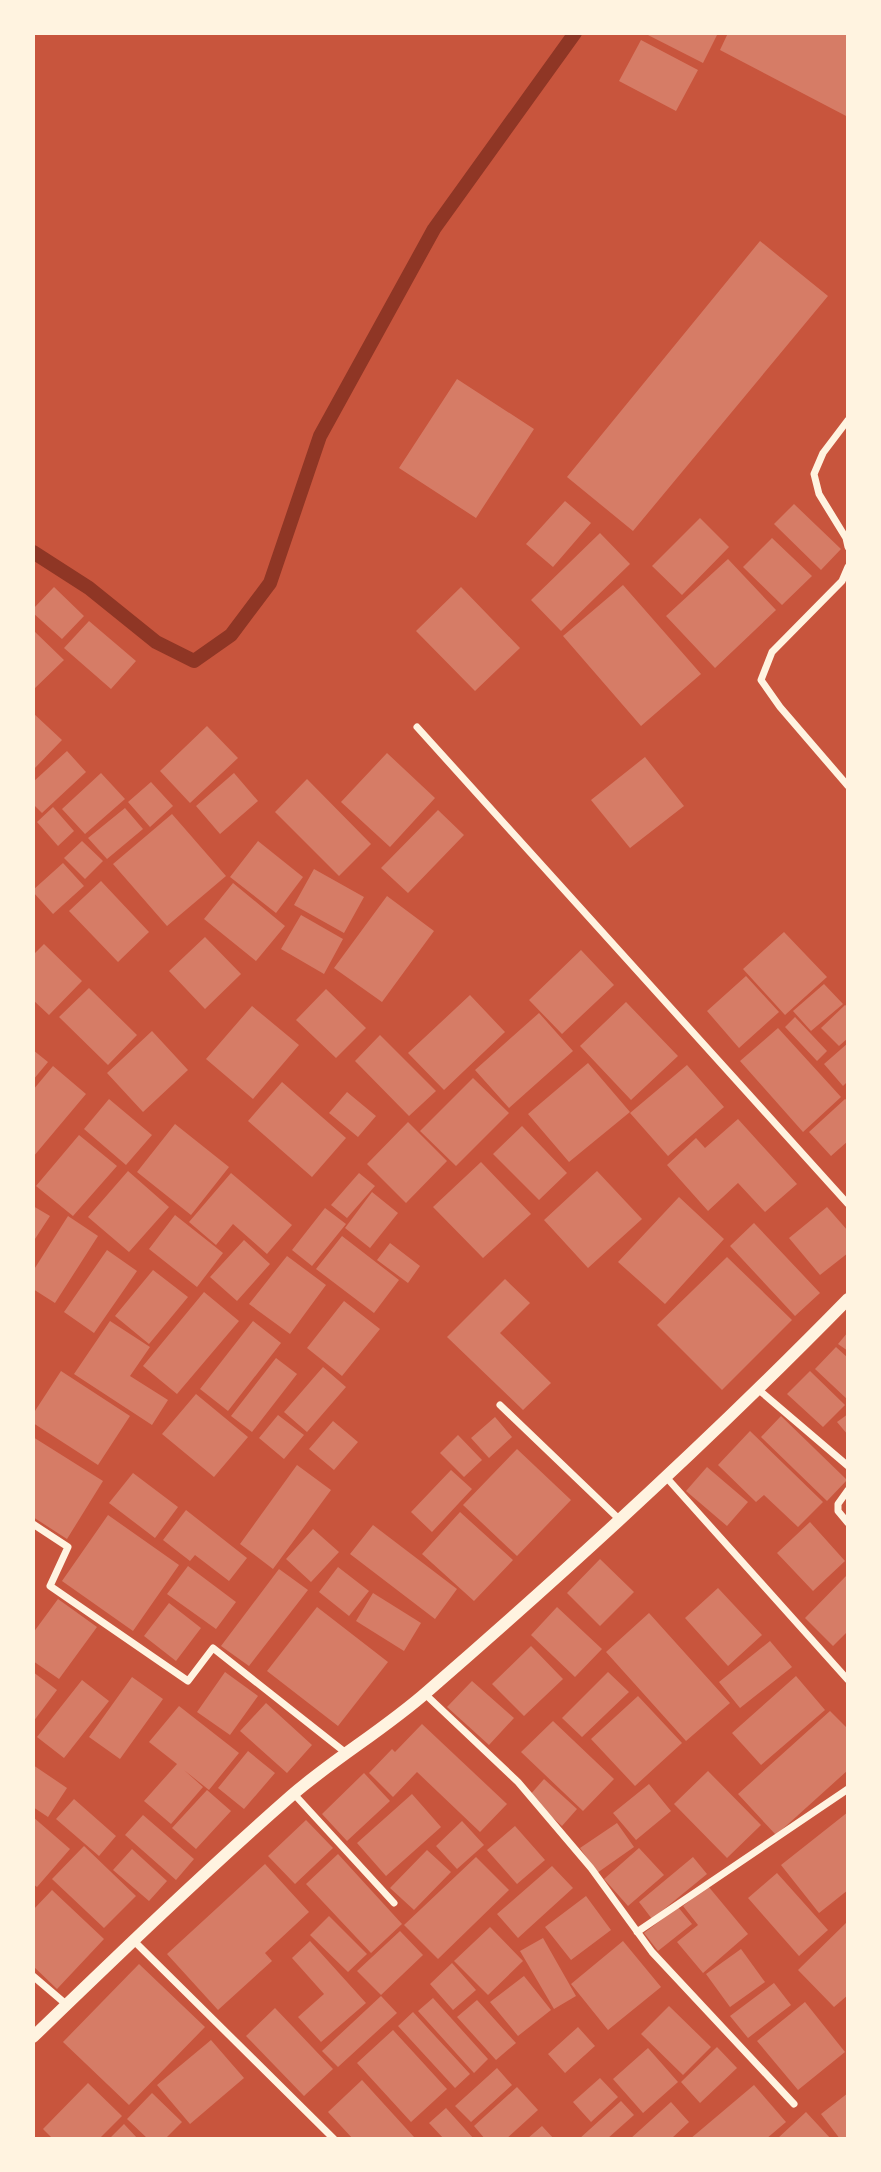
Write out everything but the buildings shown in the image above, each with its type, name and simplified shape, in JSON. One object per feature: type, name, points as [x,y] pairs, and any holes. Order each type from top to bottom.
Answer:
[{"type":"street","points":[[848,420],[823,453],[814,474],[819,494],[846,538],[848,547]]},
{"type":"street","points":[[848,567],[842,581],[772,652],[761,680],[780,707],[848,786]]},
{"type":"street","points":[[417,727],[848,1204]]},
{"type":"street","points":[[33,2037],[133,1940],[294,1794],[425,1694],[620,1519],[759,1390],[848,1299]]},
{"type":"street","points":[[759,1390],[848,1466]]},
{"type":"street","points":[[500,1405],[620,1519]]},
{"type":"street","points":[[666,1477],[848,1680]]},
{"type":"street","points":[[848,1490],[838,1504],[838,1511],[848,1523]]},
{"type":"street","points":[[33,1524],[68,1546],[50,1586],[188,1681],[213,1648],[346,1753]]},
{"type":"street","points":[[425,1694],[518,1782],[591,1868],[652,1952],[794,2104]]},
{"type":"street","points":[[637,1931],[848,1789]]},
{"type":"street","points":[[294,1794],[394,1903]]},
{"type":"street","points":[[133,1940],[334,2139]]},
{"type":"street","points":[[33,1976],[66,2005]]},
{"type":"waterway","points":[[33,552],[89,588],[156,642],[194,661],[231,635],[270,583],[320,436],[434,229],[575,33]]}]
